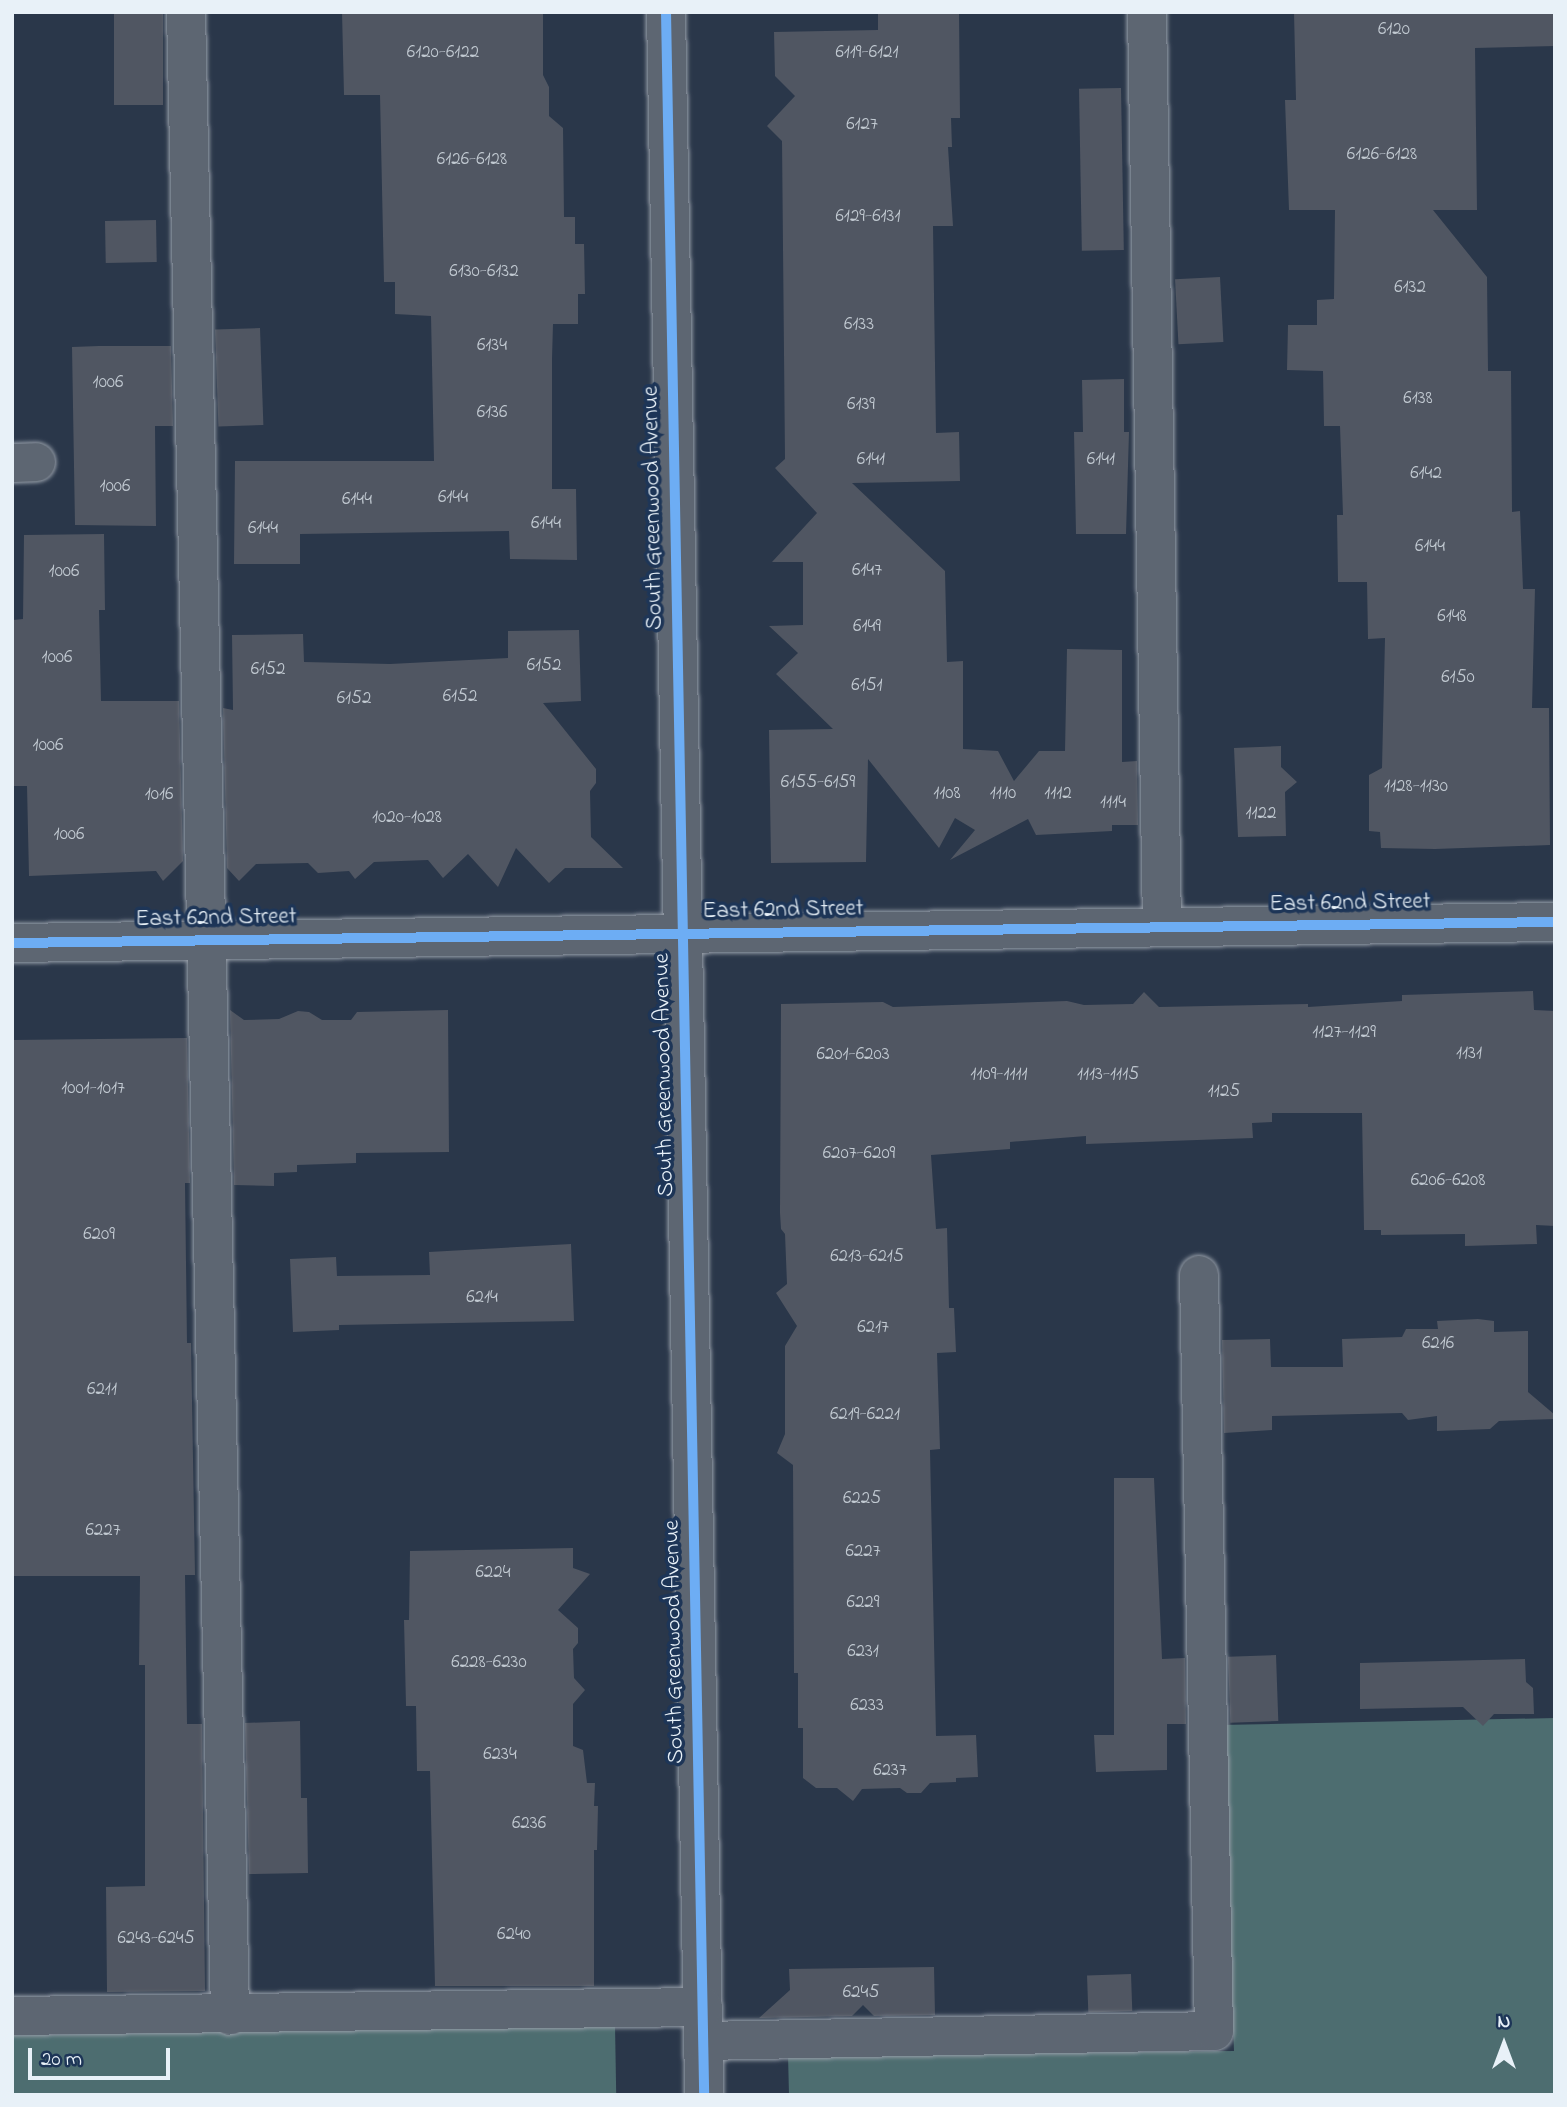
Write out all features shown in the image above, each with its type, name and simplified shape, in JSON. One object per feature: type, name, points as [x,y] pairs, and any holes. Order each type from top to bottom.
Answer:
[{"type":"street","points":[[186,12],[230,2016]]},
{"type":"street","name":"South Greenwood Avenue","points":[[666,12],[704,2095]]},
{"type":"street","points":[[1147,12],[1162,927]]},
{"type":"street","name":"East 62nd Street","points":[[12,943],[1555,922]]},
{"type":"street","points":[[12,2016],[230,2016],[1214,2031],[1199,1275]]},
{"type":"green space","points":[[1555,1718],[1555,2095],[789,2095],[788,2055],[1234,2051],[1221,1725]]},
{"type":"green space","points":[[615,2025],[616,2095],[13,2095],[12,2036]]},
{"type":"building","points":[[114,12],[163,12],[163,105],[114,105]]},
{"type":"building","points":[[342,12],[543,12],[543,75],[549,87],[549,116],[563,128],[564,217],[575,217],[575,244],[584,244],[585,294],[578,294],[578,324],[553,324],[552,359],[552,489],[576,489],[577,560],[510,559],[509,531],[300,534],[300,564],[234,564],[235,461],[434,461],[431,316],[395,314],[395,282],[384,282],[380,95],[344,95]]},
{"type":"building","points":[[878,12],[959,12],[960,118],[951,118],[952,147],[948,147],[953,226],[933,226],[936,433],[959,432],[960,481],[852,483],[945,571],[947,662],[963,661],[963,749],[998,751],[1014,781],[1039,751],[1065,751],[1067,649],[1122,650],[1122,762],[1137,761],[1138,825],[1112,825],[1112,831],[1036,835],[1028,819],[950,860],[975,830],[955,818],[939,848],[868,759],[866,862],[771,863],[769,730],[833,729],[776,674],[798,653],[769,626],[803,625],[803,562],[772,562],[817,513],[775,468],[785,459],[782,141],[767,126],[795,96],[775,76],[774,32],[878,30]]},
{"type":"building","points":[[1294,12],[1555,12],[1555,46],[1475,48],[1477,210],[1433,210],[1487,277],[1488,371],[1511,371],[1512,512],[1520,511],[1523,589],[1535,589],[1532,708],[1549,708],[1550,845],[1381,848],[1380,832],[1369,831],[1369,775],[1382,768],[1385,638],[1368,639],[1367,582],[1338,582],[1337,515],[1343,515],[1340,426],[1324,426],[1323,371],[1287,370],[1288,325],[1317,325],[1317,300],[1334,299],[1335,210],[1289,210],[1285,100],[1296,100]]},
{"type":"building","points":[[1121,88],[1124,250],[1082,251],[1079,89]]},
{"type":"building","points":[[156,220],[157,262],[106,263],[105,221]]},
{"type":"building","points":[[1220,277],[1223,342],[1178,344],[1175,279]]},
{"type":"building","points":[[260,328],[263,425],[218,427],[215,330]]},
{"type":"building","points":[[171,346],[173,426],[155,426],[156,526],[75,525],[72,347]]},
{"type":"building","points":[[1124,379],[1124,432],[1129,432],[1126,534],[1076,534],[1074,432],[1083,432],[1082,380]]},
{"type":"building","points":[[104,534],[105,610],[99,610],[101,701],[179,701],[183,861],[163,881],[156,871],[29,876],[27,786],[12,786],[13,620],[23,619],[24,535]]},
{"type":"building","points":[[579,630],[581,701],[543,703],[596,769],[596,783],[590,791],[591,837],[623,868],[565,868],[549,883],[516,848],[498,887],[468,854],[443,878],[428,860],[374,862],[355,879],[349,871],[318,873],[308,863],[256,864],[239,881],[227,868],[223,708],[233,710],[232,635],[303,634],[304,662],[390,664],[508,658],[508,631]]},
{"type":"building","points":[[1281,746],[1281,767],[1297,782],[1285,792],[1286,836],[1238,837],[1234,748]]},
{"type":"building","points":[[1533,991],[1534,1010],[1555,1011],[1555,1226],[1536,1225],[1537,1244],[1465,1246],[1465,1234],[1381,1235],[1381,1230],[1364,1230],[1362,1113],[1272,1113],[1272,1122],[1252,1123],[1253,1138],[1086,1144],[1086,1136],[1010,1142],[1010,1149],[931,1155],[936,1229],[947,1228],[949,1308],[954,1308],[956,1352],[937,1353],[940,1449],[930,1450],[936,1736],[976,1735],[978,1777],[956,1778],[956,1782],[930,1783],[921,1793],[907,1793],[900,1788],[862,1789],[853,1801],[837,1788],[816,1788],[803,1778],[803,1728],[798,1728],[798,1673],[794,1673],[793,1465],[777,1453],[785,1434],[785,1346],[797,1326],[776,1293],[787,1284],[785,1234],[781,1229],[780,1213],[781,1004],[883,1002],[893,1007],[1067,1001],[1084,1005],[1133,1004],[1144,992],[1159,1007],[1308,1004],[1308,1007],[1402,1001],[1402,995]]},
{"type":"building","points":[[230,1010],[244,1020],[279,1019],[298,1011],[309,1012],[322,1020],[351,1020],[357,1012],[448,1010],[449,1152],[356,1153],[356,1163],[297,1165],[297,1172],[274,1173],[274,1186],[234,1185]]},
{"type":"building","points":[[187,1038],[190,1183],[185,1183],[187,1343],[191,1343],[195,1575],[185,1575],[187,1724],[202,1724],[205,1991],[107,1992],[106,1887],[145,1886],[145,1665],[139,1665],[140,1576],[12,1576],[12,1040]]},
{"type":"building","points":[[571,1244],[574,1321],[339,1325],[339,1330],[293,1332],[290,1259],[336,1257],[337,1276],[430,1275],[429,1252]]},
{"type":"building","points":[[1437,1321],[1494,1321],[1494,1332],[1528,1331],[1528,1392],[1555,1415],[1555,1419],[1499,1421],[1490,1429],[1437,1431],[1437,1416],[1408,1420],[1402,1413],[1272,1416],[1272,1430],[1224,1433],[1222,1340],[1270,1339],[1271,1367],[1343,1367],[1342,1339],[1402,1337],[1406,1329],[1438,1329]]},
{"type":"building","points":[[1114,1478],[1154,1478],[1162,1659],[1185,1658],[1186,1724],[1167,1724],[1167,1770],[1096,1772],[1094,1735],[1114,1735]]},
{"type":"building","points":[[573,1548],[573,1568],[590,1574],[558,1610],[578,1628],[578,1643],[573,1649],[574,1678],[585,1690],[573,1704],[573,1746],[583,1750],[587,1783],[595,1783],[594,1806],[598,1806],[597,1850],[594,1850],[594,1986],[435,1986],[430,1771],[417,1771],[416,1706],[406,1706],[404,1620],[409,1620],[410,1551]]},
{"type":"building","points":[[1276,1655],[1278,1721],[1230,1723],[1228,1657]]},
{"type":"building","points":[[1525,1659],[1526,1682],[1533,1688],[1534,1714],[1494,1714],[1483,1726],[1463,1707],[1360,1709],[1360,1663]]},
{"type":"building","points":[[300,1721],[301,1798],[307,1798],[308,1873],[249,1874],[245,1723]]},
{"type":"building","points":[[934,1967],[935,2015],[874,2016],[863,2005],[852,2016],[759,2018],[790,1990],[789,1969]]},
{"type":"building","points":[[1131,1974],[1132,2011],[1088,2013],[1087,1976]]},
{"type":"cycle path","points":[[666,12],[704,2095]]},
{"type":"cycle path","points":[[12,943],[1555,922]]}]
